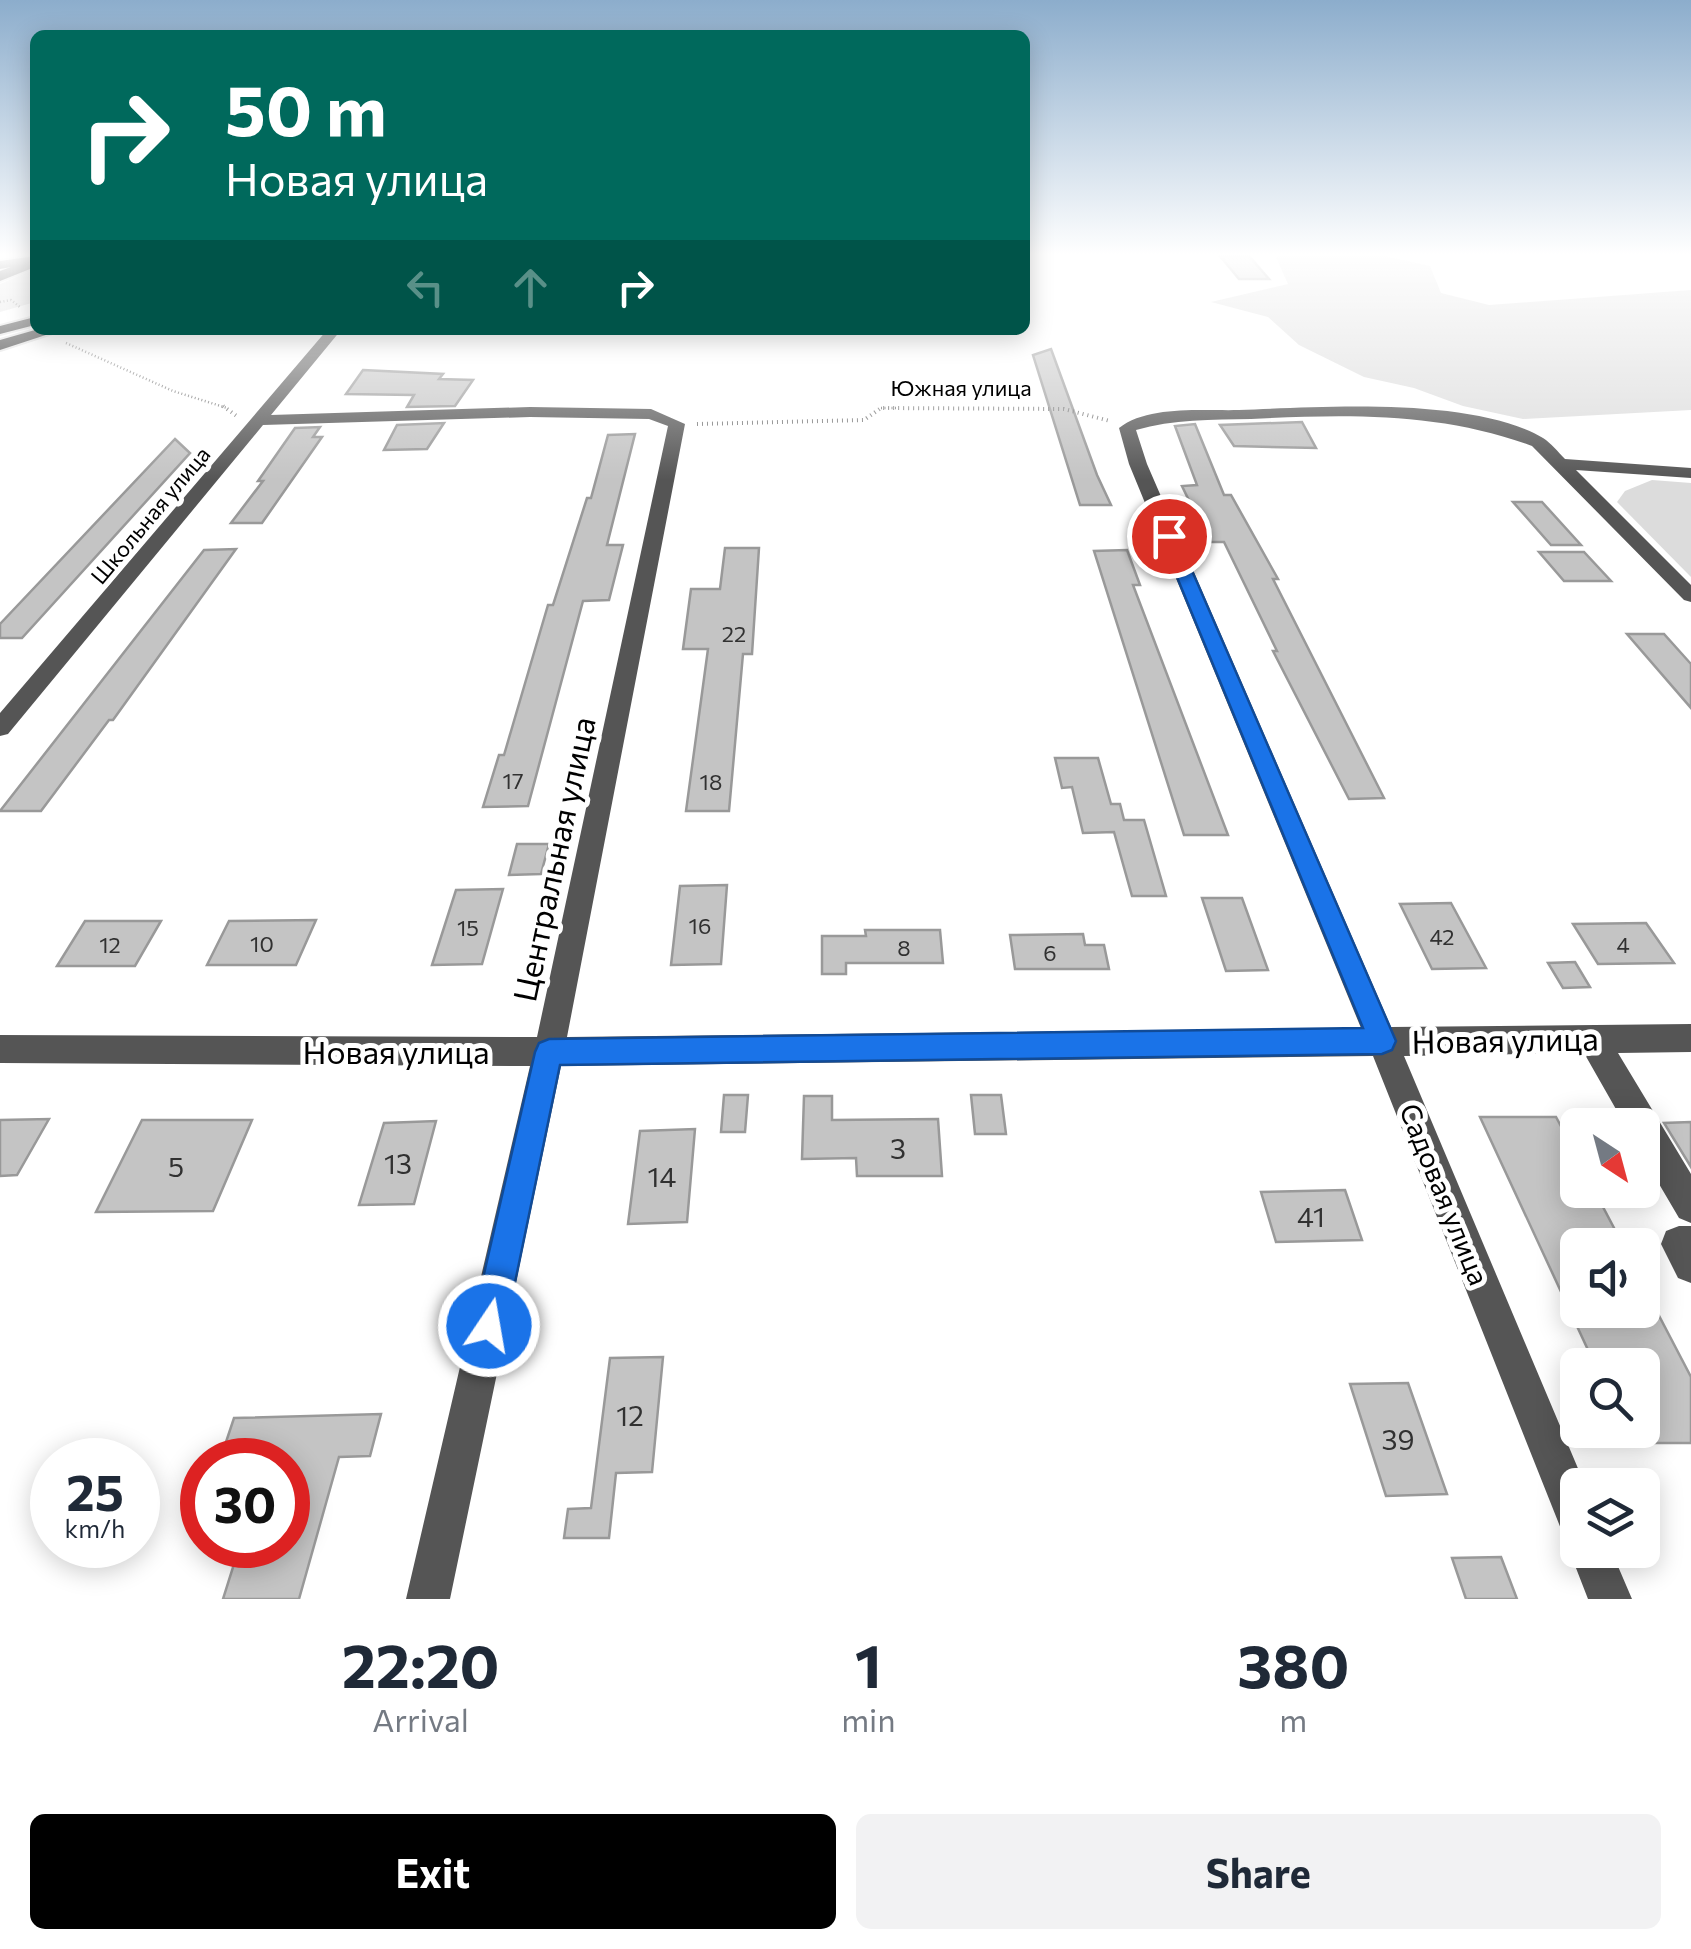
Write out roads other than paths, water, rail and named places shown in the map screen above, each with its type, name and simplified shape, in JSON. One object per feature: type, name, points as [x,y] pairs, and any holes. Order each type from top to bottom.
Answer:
[{"type":"highway","points":[[0,345],[58,336]]},
{"type":"street","name":"Школьная улица","points":[[0,728],[330,335]]},
{"type":"street","name":"Садовая улица","points":[[1560,464],[1538,442],[1479,422],[1348,410],[1292,408],[1248,414],[1159,416],[1127,428],[1138,464],[1560,1474]]},
{"type":"street","name":"Центральная улица","points":[[260,420],[530,412],[651,414],[677,424],[549,1052],[428,1599]]},
{"type":"street","points":[[1560,464],[1691,473]]},
{"type":"street","points":[[1560,464],[1691,596]]},
{"type":"street","points":[[1592,1038],[1691,1206]]},
{"type":"street","name":"Новая улица","points":[[0,1049],[549,1052],[1691,1038]]},
{"type":"street","points":[[1691,1244],[1679,1244],[1691,1265]]},
{"type":"street","points":[[1597,1568],[1610,1599]]}]
